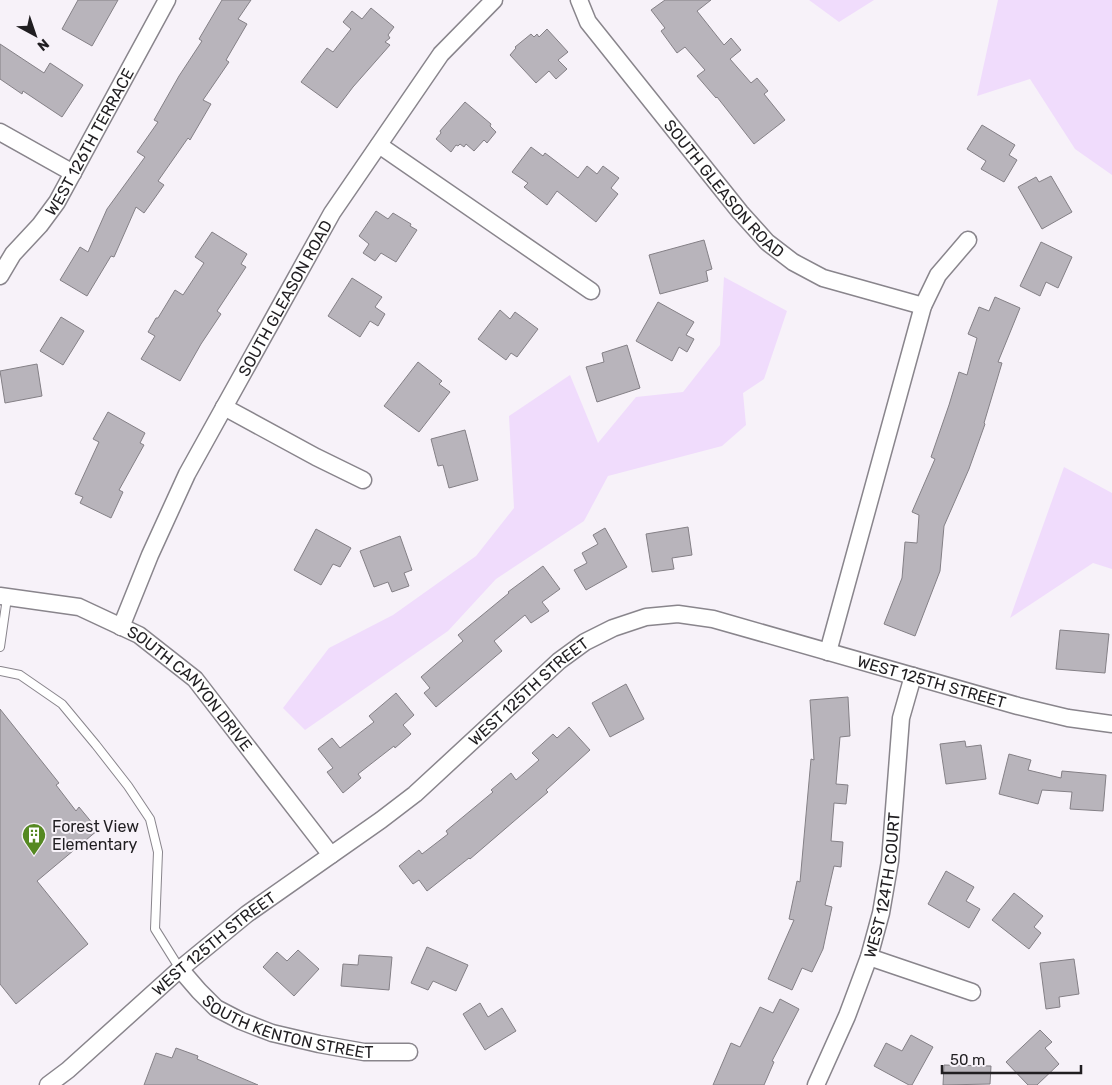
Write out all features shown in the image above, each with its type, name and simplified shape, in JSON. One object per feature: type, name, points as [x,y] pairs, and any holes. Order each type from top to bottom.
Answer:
[{"type":"street","name":"WEST 126TH TERRACE","points":[[0,276],[14,254],[40,225],[57,202],[167,0]]},
{"type":"street","name":"SOUTH GLEASON ROAD","points":[[121,627],[150,555],[187,474],[332,213],[442,54],[494,0]]},
{"type":"street","name":"SOUTH GLEASON ROAD","points":[[579,0],[588,22],[740,212],[767,242],[793,262],[822,278],[923,306]]},
{"type":"street","points":[[0,132],[73,173]]},
{"type":"street","points":[[379,145],[591,291]]},
{"type":"street","points":[[828,652],[923,306],[938,275],[968,240]]},
{"type":"street","points":[[224,407],[363,480]]},
{"type":"street","name":"SOUTH CANYON DRIVE","points":[[4,597],[79,607],[139,635],[195,679],[332,854]]},
{"type":"street","name":"WEST 125TH STREET","points":[[48,1085],[68,1070],[180,969],[247,914],[415,794],[559,661],[585,642],[612,628],[646,617],[678,614],[713,619],[1035,710],[1068,718],[1112,724]]},
{"type":"street","name":"WEST 124TH COURT","points":[[816,1085],[847,1016],[869,957],[881,912],[890,862],[901,718],[913,676]]},
{"type":"street","points":[[869,957],[972,992]]},
{"type":"street","name":"SOUTH KENTON STREET","points":[[180,969],[216,1008],[241,1021],[272,1033],[364,1052],[409,1052]]},
{"type":"lane","points":[[0,647],[4,597]]},
{"type":"lane","points":[[0,672],[20,675],[62,704],[128,786],[150,819],[158,852],[155,929],[180,969]]},
{"type":"shaded area","points":[[809,0],[874,0],[839,22]]},
{"type":"shaded area","points":[[998,0],[1112,0],[1112,175],[1075,149],[1030,79],[977,96]]},
{"type":"shaded area","points":[[724,277],[787,311],[764,379],[743,393],[746,425],[722,446],[608,476],[584,521],[496,579],[448,631],[305,730],[283,708],[329,648],[393,615],[476,556],[514,508],[509,416],[570,375],[598,443],[636,397],[683,392],[720,345]]},
{"type":"shaded area","points":[[1064,467],[1112,493],[1112,569],[1093,563],[1010,618]]},
{"type":"building","points":[[78,0],[118,0],[92,46],[62,29]]},
{"type":"building","points":[[222,0],[251,0],[238,19],[247,24],[226,60],[229,62],[203,100],[211,104],[190,140],[188,138],[158,181],[164,185],[144,213],[136,207],[114,257],[111,256],[87,296],[60,280],[80,247],[88,252],[107,209],[145,157],[137,152],[158,122],[154,120],[202,41],[199,39]]},
{"type":"building","points":[[665,0],[711,0],[697,11],[724,45],[731,38],[741,50],[730,59],[751,83],[757,78],[768,91],[764,94],[785,120],[754,144],[717,97],[697,76],[705,70],[685,47],[677,53],[661,31],[665,28],[651,10]]},
{"type":"building","points":[[371,8],[394,27],[388,35],[390,38],[385,42],[390,45],[337,108],[301,82],[327,48],[333,52],[351,29],[343,22],[352,11],[362,19]]},
{"type":"building","points":[[547,29],[568,52],[558,60],[567,69],[556,79],[549,71],[536,83],[510,55],[515,47],[531,34],[534,37],[537,34],[539,37]]},
{"type":"building","points":[[0,44],[44,73],[50,63],[83,85],[62,117],[23,91],[22,94],[0,79]]},
{"type":"building","points":[[465,102],[491,124],[490,126],[496,132],[487,143],[484,140],[474,151],[466,144],[464,147],[460,144],[456,145],[451,152],[436,139],[441,133],[440,131]]},
{"type":"building","points":[[982,125],[1015,145],[1009,155],[1017,160],[1004,182],[981,169],[986,161],[967,149]]},
{"type":"building","points":[[531,147],[543,156],[545,153],[578,178],[587,166],[597,174],[603,166],[619,178],[611,188],[618,194],[596,222],[557,191],[547,205],[524,187],[528,183],[512,172]]},
{"type":"building","points":[[1051,176],[1072,212],[1042,229],[1018,187],[1036,177],[1039,182]]},
{"type":"building","points":[[376,211],[388,219],[393,213],[417,230],[396,262],[381,253],[375,261],[363,253],[369,244],[359,236]]},
{"type":"building","points":[[212,232],[247,254],[241,264],[246,267],[217,311],[221,314],[180,381],[141,359],[155,336],[148,332],[156,318],[158,318],[175,290],[183,295],[204,263],[195,257]]},
{"type":"building","points":[[704,240],[712,269],[706,271],[708,281],[660,294],[649,255]]},
{"type":"building","points":[[1041,242],[1072,257],[1058,288],[1046,282],[1040,296],[1020,286]]},
{"type":"building","points":[[352,278],[382,297],[375,307],[385,314],[378,326],[370,321],[360,337],[328,316]]},
{"type":"building","points":[[995,297],[1020,308],[998,362],[1002,363],[985,424],[969,469],[944,526],[940,571],[915,636],[884,624],[902,578],[905,542],[917,543],[919,515],[912,512],[935,459],[931,457],[959,372],[967,375],[977,338],[968,334],[979,307],[989,311]]},
{"type":"building","points":[[658,302],[694,322],[686,335],[694,339],[687,352],[679,347],[672,361],[636,341]]},
{"type":"building","points":[[500,310],[510,319],[515,312],[538,329],[517,357],[511,353],[506,360],[478,339]]},
{"type":"building","points":[[61,317],[84,331],[63,365],[40,351]]},
{"type":"building","points":[[627,345],[640,388],[597,402],[586,367],[604,362],[602,353]]},
{"type":"building","points":[[418,362],[442,381],[439,384],[450,392],[419,432],[384,406]]},
{"type":"building","points":[[37,364],[42,396],[5,403],[0,371]]},
{"type":"building","points":[[108,412],[145,433],[140,443],[144,445],[119,490],[123,492],[111,518],[80,503],[83,497],[75,494],[99,442],[93,439]]},
{"type":"building","points":[[465,430],[478,480],[449,488],[443,465],[438,466],[431,439]]},
{"type":"building","points":[[688,527],[692,555],[672,558],[674,569],[652,572],[646,534]]},
{"type":"building","points":[[605,528],[627,567],[586,590],[574,570],[587,563],[582,553],[598,544],[593,535]]},
{"type":"building","points":[[316,529],[351,548],[340,567],[333,564],[321,585],[294,570]]},
{"type":"building","points":[[400,536],[412,570],[404,573],[409,586],[392,592],[388,582],[374,587],[360,551]]},
{"type":"building","points":[[543,566],[560,589],[542,602],[549,611],[531,623],[525,615],[494,641],[502,651],[436,707],[424,693],[430,688],[421,677],[463,641],[458,635],[508,592]]},
{"type":"building","points":[[1060,630],[1109,634],[1105,673],[1056,669]]},
{"type":"building","points":[[626,684],[644,719],[610,737],[592,703]]},
{"type":"building","points":[[396,693],[414,715],[403,725],[411,734],[395,748],[394,746],[358,774],[361,778],[343,793],[327,772],[333,768],[318,749],[332,738],[340,748],[374,722],[369,716]]},
{"type":"building","points":[[848,697],[850,736],[840,737],[836,784],[848,785],[846,804],[834,803],[831,841],[843,842],[841,867],[834,866],[825,905],[832,907],[823,949],[812,972],[802,968],[792,990],[768,979],[794,920],[789,919],[797,881],[800,882],[811,759],[814,760],[810,700]]},
{"type":"building","name":"Forest View Elementary","points":[[0,709],[59,783],[56,785],[76,811],[79,807],[98,830],[37,881],[88,944],[16,1004],[0,984]]},
{"type":"building","points":[[569,727],[590,750],[546,790],[548,792],[470,859],[427,891],[419,880],[413,884],[399,866],[419,850],[422,854],[448,834],[446,831],[493,792],[491,790],[511,773],[516,780],[539,760],[532,753],[553,734],[557,738]]},
{"type":"building","points":[[965,741],[966,747],[981,745],[986,779],[946,784],[940,744]]},
{"type":"building","points":[[1009,754],[1031,760],[1028,770],[1061,778],[1062,771],[1106,775],[1103,811],[1070,809],[1072,792],[1042,790],[1038,804],[999,794]]},
{"type":"building","points":[[946,871],[974,887],[966,901],[980,909],[969,928],[928,904]]},
{"type":"building","points":[[1014,893],[1043,916],[1034,927],[1041,933],[1029,949],[992,920]]},
{"type":"building","points":[[427,947],[468,965],[456,991],[433,981],[428,990],[411,983]]},
{"type":"building","points":[[298,950],[319,969],[294,996],[263,967],[277,952],[287,961]]},
{"type":"building","points":[[359,955],[392,957],[389,990],[341,986],[343,964],[358,965]]},
{"type":"building","points":[[1074,959],[1079,994],[1059,997],[1060,1007],[1046,1009],[1040,963]]},
{"type":"building","points":[[780,999],[799,1009],[772,1061],[774,1062],[764,1085],[713,1085],[731,1043],[740,1047],[760,1007],[773,1013]]},
{"type":"building","points":[[480,1003],[488,1017],[502,1008],[516,1031],[485,1050],[463,1014]]},
{"type":"building","points":[[1040,1030],[1052,1042],[1045,1048],[1059,1064],[1037,1085],[1028,1085],[1006,1062]]},
{"type":"building","points":[[911,1035],[933,1047],[912,1085],[909,1085],[874,1066],[886,1043],[902,1051]]},
{"type":"building","points":[[176,1048],[198,1056],[197,1059],[258,1085],[144,1085],[156,1053],[172,1058]]},
{"type":"building","points":[[944,1065],[991,1066],[990,1084],[943,1085]]},
{"type":"place","name":"Forest View Elementary","points":[[34,856]]}]
